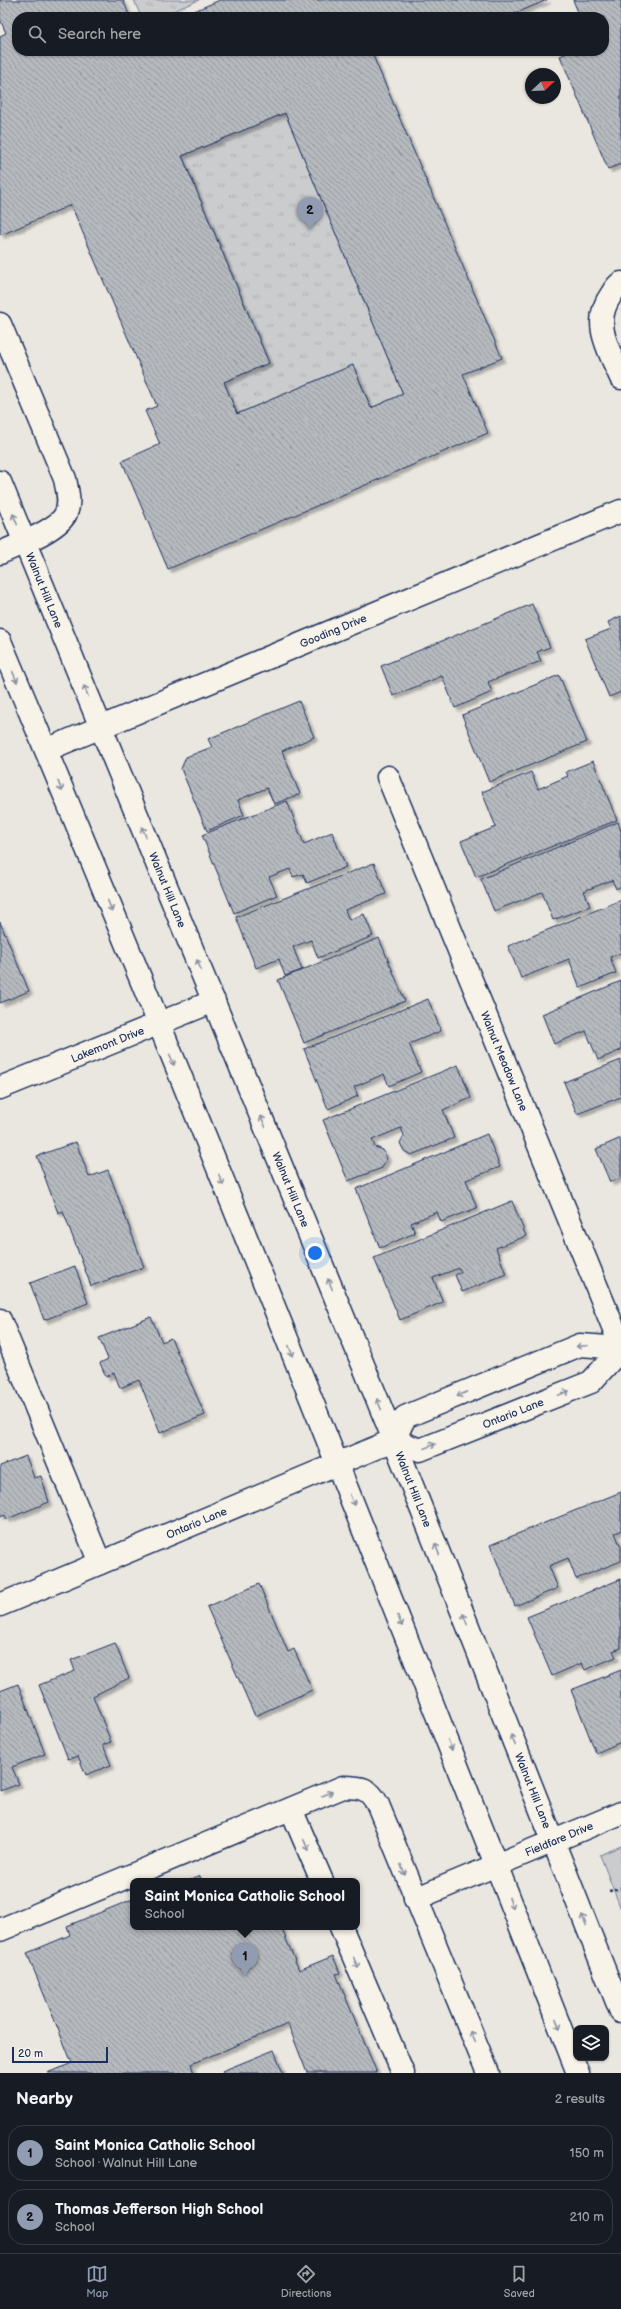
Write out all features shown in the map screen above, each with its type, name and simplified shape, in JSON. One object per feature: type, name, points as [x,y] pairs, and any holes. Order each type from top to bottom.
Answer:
[{"type":"main road","points":[[621,283],[617,285],[607,299],[601,317],[604,337],[621,378]]},
{"type":"main road","points":[[0,324],[65,479],[69,498],[66,514],[54,525],[25,542],[0,553]]},
{"type":"main road","name":"Walnut Hill Lane","points":[[0,482],[394,1440],[621,2012]]},
{"type":"main road","name":"Gooding Drive","points":[[46,750],[621,511]]},
{"type":"main road","points":[[0,641],[158,1023],[337,1464],[498,1866],[578,2073]]},
{"type":"main road","name":"Walnut Meadow Lane","points":[[388,777],[621,1347]]},
{"type":"main road","name":"Lakemont Drive","points":[[0,1088],[214,1001]]},
{"type":"main road","points":[[0,1320],[5,1346],[100,1563]]},
{"type":"main road","points":[[394,1440],[405,1417],[580,1345],[621,1347]]},
{"type":"main road","name":"Ontario Lane","points":[[0,1605],[394,1440],[420,1450],[591,1382],[621,1347]]},
{"type":"main road","points":[[0,1930],[343,1787],[360,1787],[372,1795],[488,2073]]},
{"type":"main road","points":[[291,1809],[321,1878]]},
{"type":"main road","name":"Fieldfare Drive","points":[[415,1899],[498,1866],[621,1813]]},
{"type":"main road","points":[[342,1930],[403,2073]]},
{"type":"path","points":[[609,1891],[621,1889]]},
{"type":"green space","points":[[134,0],[199,0],[171,12],[139,12]]},
{"type":"green space","points":[[285,113],[403,394],[371,408],[353,365],[237,414],[224,382],[269,363],[182,156]]},
{"type":"green space","points":[[621,1846],[621,1909],[600,1855]]},
{"type":"building","points":[[0,0],[123,0],[128,12],[12,12],[12,56],[373,56],[502,358],[463,374],[488,433],[168,569],[122,461],[160,444],[145,411],[157,406],[71,205],[1,235],[0,233],[0,36],[6,33],[0,19]],"holes":[[[285,113],[403,394],[371,408],[353,365],[237,414],[224,382],[269,363],[182,156]]]},
{"type":"building","points":[[220,0],[547,0],[519,12],[192,12]]},
{"type":"building","points":[[573,0],[621,0],[621,164],[608,169],[560,56],[609,56],[609,12],[578,12]]},
{"type":"building","points":[[532,604],[550,647],[537,652],[541,661],[488,682],[492,692],[455,708],[442,676],[393,696],[381,666]]},
{"type":"building","points":[[621,616],[621,692],[609,697],[585,639],[611,629],[608,622]]},
{"type":"building","points":[[559,675],[587,742],[489,782],[462,715]]},
{"type":"building","points":[[299,701],[314,737],[282,751],[300,794],[274,804],[267,788],[238,800],[244,815],[207,831],[181,769],[186,757],[212,747],[208,739]]},
{"type":"building","points":[[593,761],[617,820],[476,877],[461,841],[496,827],[482,792],[531,772],[538,789],[568,776],[566,772]]},
{"type":"building","points":[[287,801],[304,844],[332,832],[346,867],[307,883],[303,874],[293,877],[290,869],[269,877],[277,895],[234,913],[202,835]]},
{"type":"building","points":[[618,822],[621,831],[621,886],[616,889],[612,880],[584,891],[590,906],[553,920],[542,892],[494,911],[481,879]]},
{"type":"building","points":[[374,863],[386,894],[345,910],[349,920],[364,914],[373,936],[318,958],[311,940],[293,947],[302,970],[285,976],[279,959],[256,968],[236,917]]},
{"type":"building","points":[[621,900],[621,953],[610,957],[616,973],[580,988],[569,959],[521,978],[508,946]]},
{"type":"building","points":[[0,922],[29,991],[0,1003]]},
{"type":"building","points":[[379,938],[405,1001],[304,1043],[278,980]]},
{"type":"building","points":[[621,981],[621,1050],[598,1060],[586,1031],[554,1044],[542,1014]]},
{"type":"building","points":[[428,999],[441,1031],[409,1044],[421,1072],[389,1086],[384,1074],[354,1087],[358,1096],[328,1109],[304,1049]]},
{"type":"building","points":[[621,1060],[621,1097],[577,1114],[564,1082]]},
{"type":"building","points":[[458,1065],[471,1098],[443,1110],[454,1138],[411,1155],[404,1151],[400,1143],[404,1135],[401,1128],[372,1140],[375,1147],[383,1150],[387,1158],[382,1168],[348,1181],[323,1120]]},
{"type":"building","points":[[487,1134],[500,1167],[466,1180],[477,1208],[441,1222],[437,1212],[411,1223],[415,1233],[380,1248],[356,1189]]},
{"type":"building","points":[[621,1138],[621,1178],[610,1182],[596,1149]]},
{"type":"building","points":[[76,1142],[89,1177],[108,1170],[144,1267],[91,1286],[63,1211],[58,1213],[37,1156]]},
{"type":"building","points":[[512,1201],[526,1236],[496,1248],[506,1274],[462,1292],[455,1275],[461,1272],[459,1268],[433,1278],[443,1302],[400,1320],[374,1258]]},
{"type":"building","points":[[75,1266],[88,1303],[44,1320],[30,1283]]},
{"type":"building","points":[[151,1317],[162,1342],[171,1338],[205,1415],[160,1433],[139,1380],[120,1388],[114,1373],[106,1377],[100,1363],[108,1359],[99,1338]]},
{"type":"building","points":[[26,1456],[34,1478],[41,1476],[49,1502],[7,1519],[5,1515],[0,1517],[0,1466]]},
{"type":"building","points":[[621,1492],[621,1531],[615,1533],[621,1547],[621,1561],[576,1579],[568,1558],[549,1566],[558,1588],[515,1606],[490,1545]]},
{"type":"building","points":[[621,1579],[621,1648],[613,1651],[616,1657],[585,1670],[582,1663],[552,1676],[527,1617]]},
{"type":"building","points":[[259,1584],[288,1652],[294,1649],[312,1690],[255,1716],[207,1607]]},
{"type":"building","points":[[115,1643],[129,1678],[93,1696],[111,1742],[103,1745],[111,1765],[86,1775],[78,1756],[68,1759],[39,1685],[75,1671],[71,1660]]},
{"type":"building","points":[[621,1670],[621,1742],[596,1753],[571,1690]]},
{"type":"building","points":[[18,1684],[45,1754],[12,1767],[19,1784],[0,1791],[0,1691]]},
{"type":"building","points":[[130,1900],[130,1930],[282,1930],[299,1970],[333,1956],[340,1973],[336,1974],[377,2073],[307,2073],[288,2024],[191,2064],[194,2073],[47,2073],[72,2063],[27,1953],[70,1935],[67,1926]]},
{"type":"building","points":[[274,2050],[283,2073],[223,2073],[222,2071]]},
{"type":"place","name":"Thomas Jefferson High School","points":[[310,230]]},
{"type":"place","name":"Saint Monica Catholic School","points":[[245,1976]]}]
